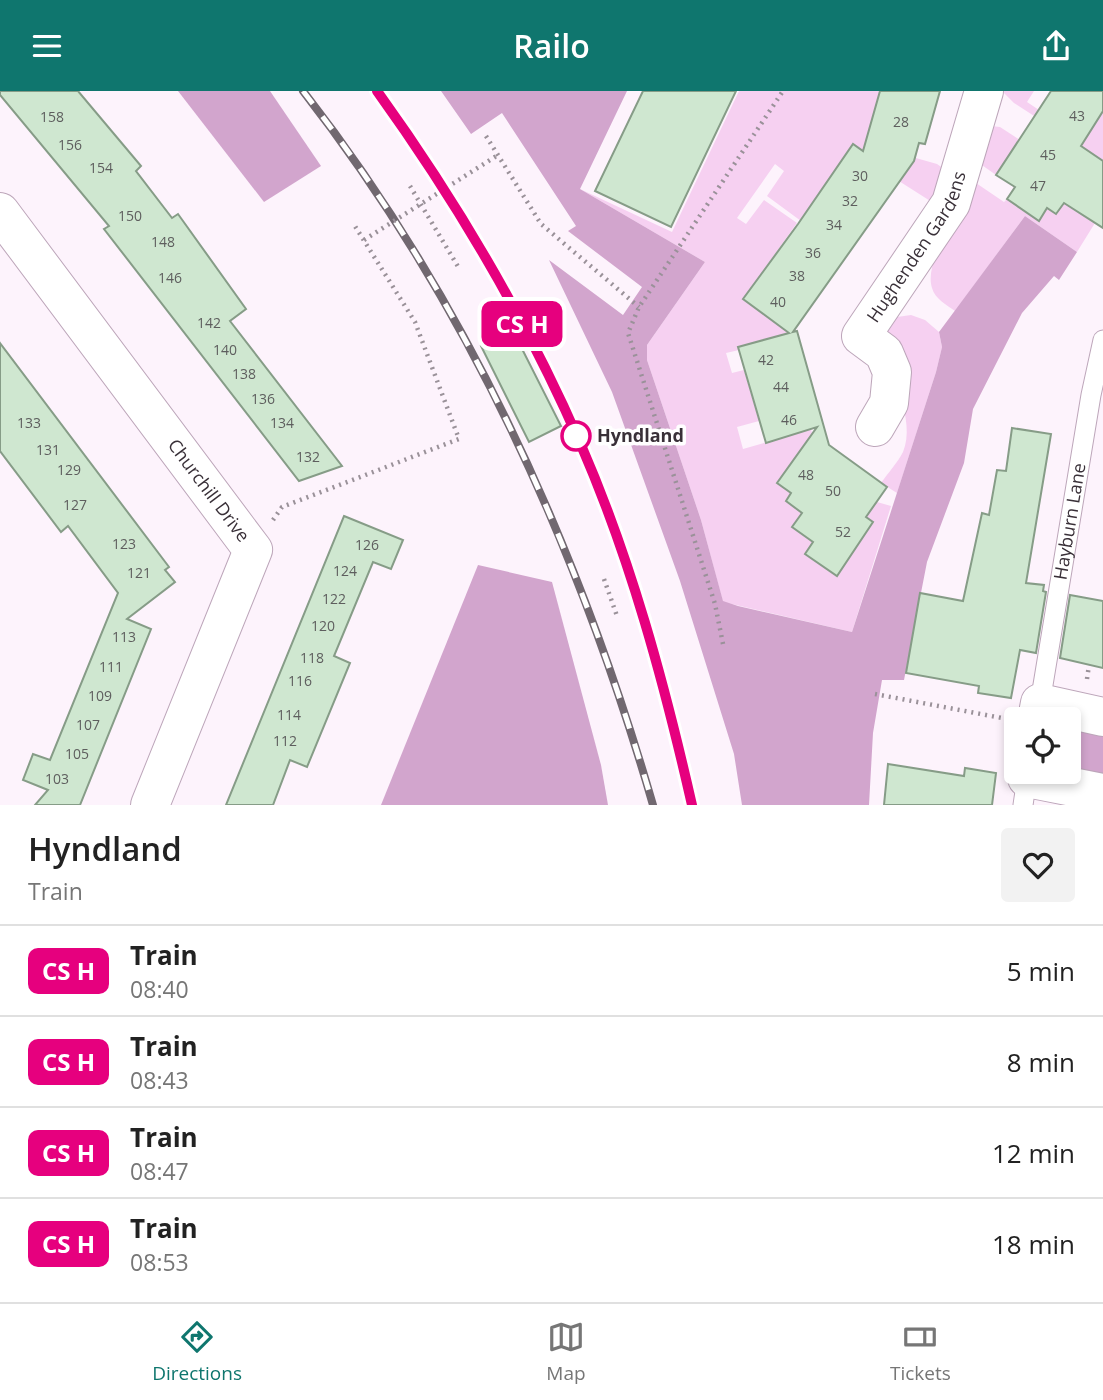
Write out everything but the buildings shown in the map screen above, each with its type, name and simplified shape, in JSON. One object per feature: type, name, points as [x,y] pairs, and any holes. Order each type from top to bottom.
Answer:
[{"type":"street","name":"Hughenden Gardens","points":[[875,427],[889,403],[892,372],[884,353],[861,336],[951,203],[984,91]]},
{"type":"street","name":"Churchill Drive","points":[[0,212],[253,550],[150,805]]},
{"type":"street","points":[[1081,716],[1103,717]]},
{"type":"street","points":[[1026,785],[1103,793]]},
{"type":"lane","name":"Hayburn Lane","points":[[1028,707],[1103,340]]},
{"type":"path","points":[[723,644],[715,604],[628,333],[639,307],[783,91]]},
{"type":"path","points":[[486,136],[541,224],[639,307]]},
{"type":"path","points":[[364,240],[498,155]]},
{"type":"path","points":[[410,187],[460,270]]},
{"type":"path","points":[[253,550],[282,507],[458,439],[415,322],[353,223]]},
{"type":"path","points":[[604,579],[617,616]]},
{"type":"path","points":[[1086,679],[1089,665]]},
{"type":"path","points":[[875,694],[1004,711]]},
{"type":"shaded area","points":[[178,91],[270,91],[321,166],[264,202]]},
{"type":"shaded area","points":[[441,91],[627,91],[580,189],[705,262],[647,345],[647,360],[701,520],[723,601],[738,606],[852,632],[936,372],[942,347],[939,332],[1025,216],[1077,252],[1059,280],[1054,276],[1022,313],[973,409],[964,463],[927,562],[904,680],[882,680],[873,733],[869,805],[742,805],[734,754],[680,581],[612,392],[549,260],[623,315],[642,287],[568,231],[576,226],[502,113],[471,134]]},
{"type":"shaded area","points":[[739,91],[887,91],[877,147],[937,164],[947,171],[935,204],[891,176],[801,221],[767,196],[784,171],[775,164],[737,218],[746,224],[764,200],[797,223],[743,299],[763,314],[767,309],[795,330],[798,336],[760,341],[726,353],[732,373],[744,370],[759,421],[737,427],[743,449],[788,436],[809,422],[812,433],[818,437],[796,467],[790,464],[777,483],[791,493],[786,501],[802,513],[792,528],[813,542],[806,554],[836,576],[873,523],[866,517],[877,502],[891,506],[852,632],[723,602],[701,520],[647,360],[647,345],[705,262],[580,189],[672,232]]},
{"type":"shaded area","points":[[1002,91],[1034,91],[1027,102],[1057,122],[1103,111],[1103,210],[1077,252],[1025,216],[955,311],[936,295],[932,288],[933,263],[945,234],[976,183],[1004,202],[1007,199],[1039,220],[1047,208],[1056,214],[1064,202],[1082,147],[1014,103]]},
{"type":"shaded area","points":[[991,126],[1000,127],[1020,140],[996,175],[979,163]]},
{"type":"shaded area","points":[[911,315],[925,320],[939,332],[942,347],[897,493],[881,483],[903,452],[907,425],[900,394],[878,337],[897,317]]},
{"type":"shaded area","points":[[478,565],[552,582],[601,765],[608,805],[381,805]]},
{"type":"shaded area","points":[[1081,726],[1103,731],[1103,776],[1081,771]]},
{"type":"railway","points":[[303,91],[362,172],[416,255],[466,342],[512,431],[553,522],[590,615],[653,805]]},
{"type":"railway","points":[[377,91],[478,241],[515,308],[579,445],[632,585],[674,730],[692,805]]},
{"type":"train","points":[[377,91],[428,163],[476,239],[508,296],[581,445],[636,593],[659,667],[692,805]]},
{"type":"place","name":"Hyndland","points":[[576,436]]}]
